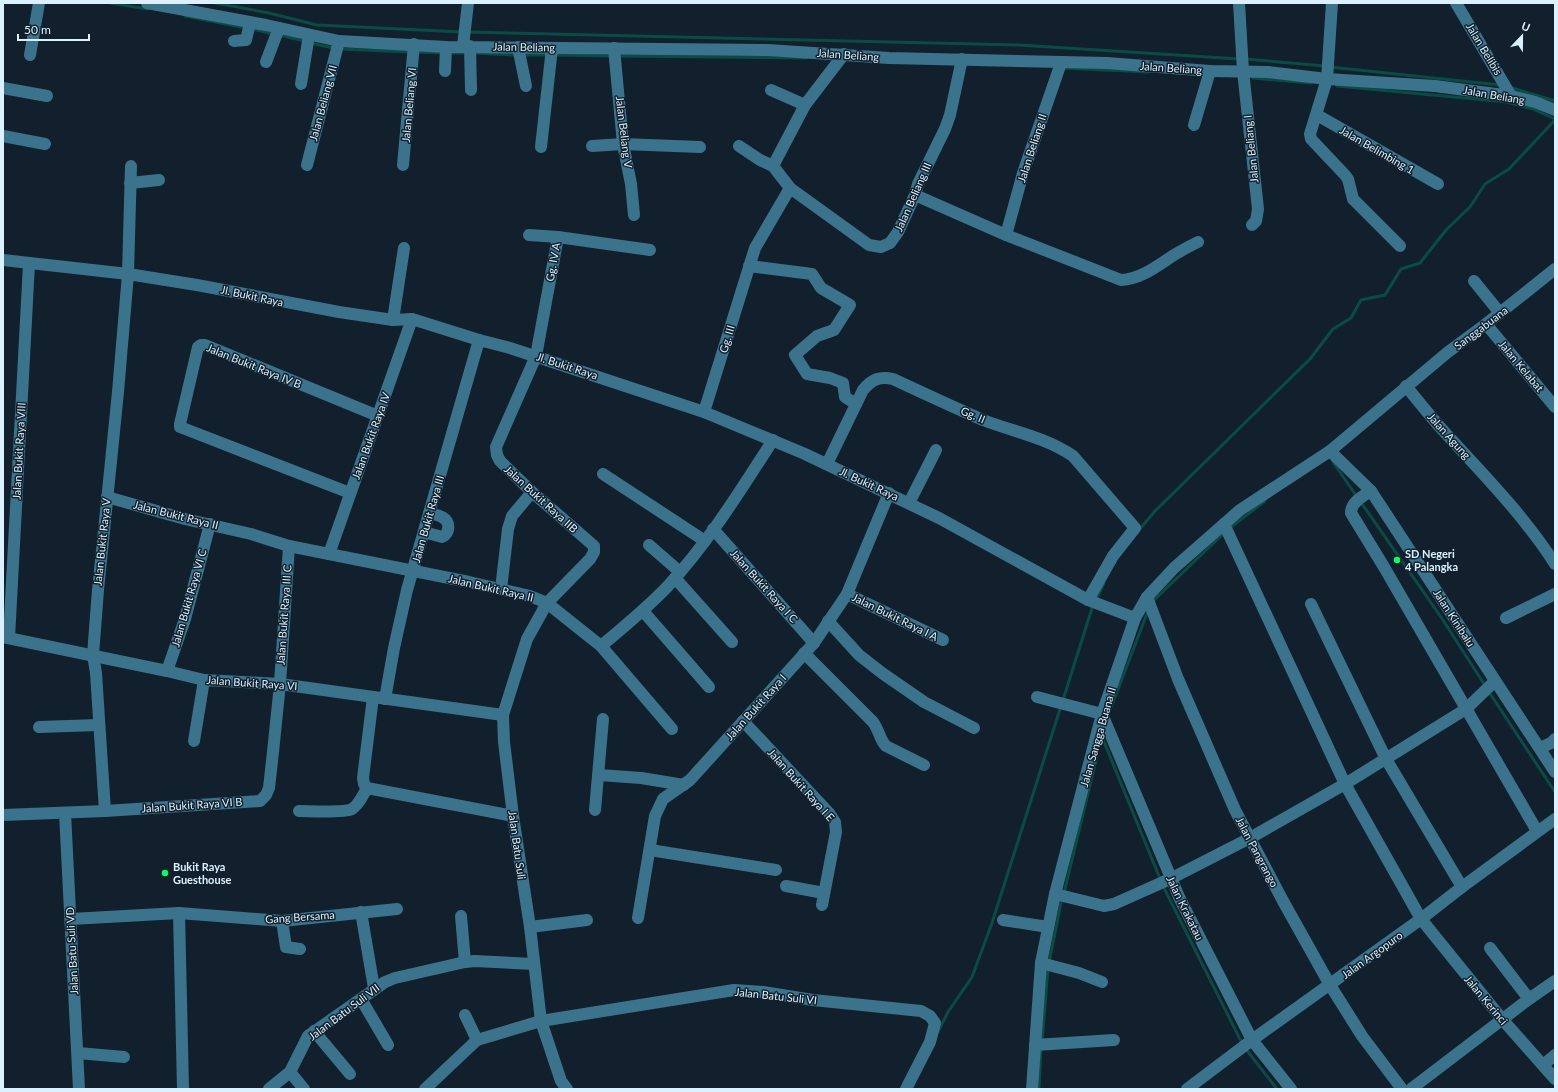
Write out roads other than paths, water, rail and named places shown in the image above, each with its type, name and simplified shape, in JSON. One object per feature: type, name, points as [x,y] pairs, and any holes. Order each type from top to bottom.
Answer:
[{"type":"street","points":[[30,55],[39,3]]},
{"type":"street","name":"Jalan Beliang","points":[[147,3],[339,41],[414,44],[446,47],[768,50],[889,58],[1107,63],[1210,71],[1243,71],[1327,79],[1435,86],[1511,96],[1552,109]]},
{"type":"street","points":[[468,3],[466,46],[471,90]]},
{"type":"street","name":"Jalan Beliang I","points":[[1239,3],[1243,71],[1258,209],[1256,221],[1252,225]]},
{"type":"street","points":[[1332,3],[1327,79],[1310,134],[1311,139],[1348,179],[1353,199],[1400,246]]},
{"type":"street","name":"Jalan Belibis","points":[[1456,3],[1511,96]]},
{"type":"street","points":[[234,41],[246,40],[250,23]]},
{"type":"street","points":[[266,62],[279,28]]},
{"type":"street","points":[[301,84],[309,35]]},
{"type":"street","name":"Jalan Beliang VII","points":[[307,165],[339,41]]},
{"type":"street","name":"Jalan Beliang VI","points":[[403,166],[414,44]]},
{"type":"street","points":[[445,71],[446,47]]},
{"type":"street","points":[[518,47],[526,86]]},
{"type":"street","points":[[541,147],[552,48]]},
{"type":"street","name":"Jalan Beliang V","points":[[614,48],[623,144],[631,184],[634,215]]},
{"type":"street","points":[[772,166],[805,105],[844,54]]},
{"type":"street","name":"Jalan Beliang III","points":[[790,188],[869,244],[881,248],[890,243],[898,232],[915,195],[918,184],[950,115],[962,59]]},
{"type":"street","name":"Jalan Beliang II","points":[[1006,235],[1023,173],[1061,63]]},
{"type":"street","points":[[1194,125],[1210,71]]},
{"type":"street","points":[[3,88],[47,96]]},
{"type":"street","points":[[771,90],[805,105]]},
{"type":"street","name":"Jalan Belimbing 1","points":[[1317,115],[1438,184]]},
{"type":"street","points":[[3,136],[45,144]]},
{"type":"street","points":[[592,146],[623,144],[700,147]]},
{"type":"street","points":[[739,146],[772,166],[790,188]]},
{"type":"street","name":"Jalan Bukit Raya V","points":[[105,811],[98,725],[96,673],[93,655],[128,274],[131,166]]},
{"type":"street","points":[[130,183],[159,180]]},
{"type":"street","name":"Gg. III","points":[[704,412],[755,248],[790,188]]},
{"type":"street","points":[[915,195],[1006,235],[1121,280],[1134,278],[1150,271],[1198,242]]},
{"type":"street","points":[[529,235],[558,237]]},
{"type":"street","name":"Gg. IV A","points":[[536,356],[558,237],[650,250]]},
{"type":"street","points":[[393,320],[404,248]]},
{"type":"street","name":"Jl. Bukit Raya","points":[[3,260],[128,274],[197,285],[339,312],[393,320],[412,319],[536,356],[704,412],[773,440],[909,502],[1090,600],[1136,618]]},
{"type":"street","name":"Jalan Bukit Raya VIII","points":[[6,638],[29,264]]},
{"type":"street","points":[[750,266],[812,274],[821,288],[850,305],[834,330],[817,336],[795,355],[807,374],[830,378],[843,383],[845,398],[856,404]]},
{"type":"street","name":"Sanggabuana","points":[[1406,386],[1555,269]]},
{"type":"street","points":[[1474,281],[1500,313]]},
{"type":"street","name":"Jalan Bukit Raya IV","points":[[329,554],[412,319]]},
{"type":"street","name":"Jalan Kelabat","points":[[1486,324],[1555,407]]},
{"type":"street","name":"Jalan Bukit Raya III","points":[[385,699],[394,648],[413,571],[479,340]]},
{"type":"street","name":"Jalan Bukit Raya IV B","points":[[350,493],[180,427],[198,347],[205,345],[378,416]]},
{"type":"street","name":"Jalan Bukit Raya IIB","points":[[536,356],[496,447],[497,455],[500,461],[532,492],[594,546],[594,552],[590,559],[546,603]]},
{"type":"street","name":"Gg. II","points":[[827,464],[863,390],[877,378],[888,378],[984,420],[1042,439],[1061,448],[1073,456],[1136,528],[1113,556],[1090,600]]},
{"type":"street","points":[[1330,451],[1406,386]]},
{"type":"street","name":"Jalan Agung","points":[[1406,386],[1438,425],[1495,487],[1542,544],[1555,564]]},
{"type":"street","points":[[601,646],[643,611],[678,575],[713,530],[773,440]]},
{"type":"street","points":[[909,502],[936,450]]},
{"type":"street","name":"Jalan Kinibalu","points":[[1330,451],[1371,491],[1555,772]]},
{"type":"street","name":"Jalan Sangga Buana II","points":[[1032,1089],[1041,963],[1055,894],[1102,714],[1136,618],[1147,596],[1174,568],[1240,510],[1330,451]]},
{"type":"street","points":[[603,474],[705,541]]},
{"type":"street","points":[[1371,491],[1356,501],[1350,510],[1351,513],[1538,831]]},
{"type":"street","points":[[501,588],[508,529],[512,516],[532,492]]},
{"type":"street","name":"Jalan Bukit Raya I","points":[[638,918],[655,816],[663,799],[684,785],[814,643],[846,594],[889,493]]},
{"type":"street","name":"Jalan Bukit Raya II","points":[[107,497],[289,546],[501,588],[530,596],[546,603],[601,646],[672,729]]},
{"type":"street","points":[[424,532],[442,537],[446,535],[448,530],[448,525],[442,517],[429,513]]},
{"type":"street","name":"Jalan Bukit Raya VI C","points":[[167,671],[185,619],[210,524]]},
{"type":"street","points":[[1224,524],[1345,784],[1421,920]]},
{"type":"street","name":"Jalan Bukit Raya I C","points":[[713,530],[814,643]]},
{"type":"street","points":[[649,545],[678,575],[732,642]]},
{"type":"street","name":"Jalan Bukit Raya III C","points":[[280,684],[289,546]]},
{"type":"street","name":"Jalan Bukit Raya I A","points":[[846,594],[943,640]]},
{"type":"street","points":[[1506,618],[1555,594]]},
{"type":"street","name":"Jalan Pangrango","points":[[1147,596],[1178,679],[1235,810],[1283,901],[1330,985],[1362,1036],[1402,1089]]},
{"type":"street","name":"Jalan Batu Suli","points":[[546,603],[527,639],[503,715],[504,742],[513,816],[530,927],[541,1020],[561,1080],[566,1089]]},
{"type":"street","points":[[1311,604],[1386,759],[1462,887]]},
{"type":"street","points":[[643,611],[709,687]]},
{"type":"street","points":[[828,621],[859,655],[882,673],[924,702],[974,728]]},
{"type":"street","name":"Jalan Bukit Raya VI","points":[[6,638],[93,655],[204,680],[280,684],[503,715]]},
{"type":"street","points":[[804,653],[873,722],[886,746],[924,765]]},
{"type":"street","points":[[194,741],[204,680]]},
{"type":"street","points":[[1055,894],[1104,906],[1114,904],[1170,879],[1250,838],[1345,784],[1466,709],[1495,681]]},
{"type":"street","name":"Jalan Bukit Raya VI B","points":[[3,815],[105,811],[260,801],[266,795],[269,788],[280,684]]},
{"type":"street","points":[[373,697],[363,778],[364,784],[367,788],[513,816]]},
{"type":"street","points":[[1037,697],[1102,714]]},
{"type":"street","name":"Jalan Krakatau","points":[[1102,714],[1170,879],[1252,1040],[1291,1089]]},
{"type":"street","points":[[595,810],[603,719]]},
{"type":"street","name":"Jalan Bukit Raya I E","points":[[743,720],[829,813],[835,822],[836,832],[823,899],[786,886]]},
{"type":"street","points":[[39,727],[98,725]]},
{"type":"street","points":[[1540,748],[1551,743],[1555,739]]},
{"type":"street","points":[[599,775],[641,778],[684,785]]},
{"type":"street","points":[[300,811],[343,811],[352,809],[367,788]]},
{"type":"street","name":"Jalan Batu Suli VD","points":[[65,813],[79,1089]]},
{"type":"street","name":"Jalan Argopuro","points":[[1187,1089],[1252,1040],[1421,920],[1462,887],[1555,819]]},
{"type":"street","points":[[650,850],[776,870]]},
{"type":"street","name":"Gang Bersama","points":[[71,919],[179,913],[282,921],[397,909]]},
{"type":"street","points":[[361,912],[374,988]]},
{"type":"street","points":[[179,913],[183,1089]]},
{"type":"street","points":[[461,916],[465,962]]},
{"type":"street","points":[[530,927],[587,920]]},
{"type":"street","points":[[1003,920],[1048,927]]},
{"type":"street","name":"Jalan Kerinci","points":[[1421,920],[1502,1019],[1555,1079]]},
{"type":"street","points":[[282,921],[286,947],[300,949]]},
{"type":"street","points":[[1490,948],[1529,999]]},
{"type":"street","name":"Jalan Batu Suli VII","points":[[290,1072],[308,1036],[361,999],[374,988],[385,982],[395,978],[465,962],[475,961],[534,964]]},
{"type":"street","points":[[1041,963],[1079,973],[1102,982]]},
{"type":"street","points":[[1411,1089],[1555,980]]},
{"type":"street","name":"Jalan Batu Suli VI","points":[[477,1040],[541,1020],[734,990],[763,992],[813,1000],[921,1011],[930,1016],[935,1023],[930,1042],[906,1089]]},
{"type":"street","points":[[361,999],[388,1045]]},
{"type":"street","points":[[425,1089],[477,1040],[465,1015]]},
{"type":"street","points":[[314,1031],[350,1074]]},
{"type":"street","points":[[1035,1045],[1114,1040]]},
{"type":"street","points":[[78,1053],[124,1057]]},
{"type":"street","points":[[1543,1066],[1555,1055]]},
{"type":"street","points":[[269,1089],[290,1072],[304,1089]]},
{"type":"waterway","points":[[110,3],[148,9]]},
{"type":"waterway","points":[[215,3],[269,13],[317,25],[462,32]]},
{"type":"waterway","points":[[185,16],[246,28]]},
{"type":"waterway","points":[[252,29],[274,34]]},
{"type":"waterway","points":[[467,32],[1019,45],[1239,59]]},
{"type":"waterway","points":[[279,35],[305,41]]},
{"type":"waterway","points":[[310,43],[334,48]]},
{"type":"waterway","points":[[340,49],[410,52]]},
{"type":"waterway","points":[[416,52],[444,53]]},
{"type":"waterway","points":[[451,53],[468,53]]},
{"type":"waterway","points":[[473,53],[516,55]]},
{"type":"waterway","points":[[523,55],[548,55]]},
{"type":"waterway","points":[[553,55],[612,56]]},
{"type":"waterway","points":[[617,56],[806,58]]},
{"type":"waterway","points":[[1245,59],[1325,66]]},
{"type":"waterway","points":[[1330,67],[1500,85]]},
{"type":"waterway","points":[[1063,68],[1148,72]]},
{"type":"waterway","points":[[1253,78],[1311,83]]},
{"type":"waterway","points":[[1337,86],[1507,102],[1533,109],[1555,119]]},
{"type":"waterway","points":[[1509,87],[1555,101]]},
{"type":"waterway","points":[[1139,530],[1155,511],[1310,359],[1333,329],[1351,318],[1361,300],[1385,295],[1401,269],[1420,263],[1446,230],[1470,207],[1485,184],[1509,169],[1555,120]]},
{"type":"waterway","points":[[1333,462],[1357,497]]},
{"type":"waterway","points":[[1230,528],[1265,501]]},
{"type":"waterway","points":[[1360,501],[1441,617],[1486,687]]},
{"type":"waterway","points":[[1152,602],[1224,533]]},
{"type":"waterway","points":[[1096,600],[1104,583]]},
{"type":"waterway","points":[[1063,700],[1093,605]]},
{"type":"waterway","points":[[1107,718],[1148,611]]},
{"type":"waterway","points":[[1489,692],[1555,792]]},
{"type":"waterway","points":[[938,1032],[948,1012],[972,977],[992,923],[1061,706]]},
{"type":"waterway","points":[[1102,737],[1161,881]]},
{"type":"waterway","points":[[1064,893],[1097,756]]},
{"type":"waterway","points":[[1163,886],[1242,1043]]},
{"type":"waterway","points":[[1049,963],[1062,898]]},
{"type":"waterway","points":[[1042,1043],[1048,968]]},
{"type":"waterway","points":[[1039,1089],[1041,1048]]},
{"type":"waterway","points":[[1245,1048],[1277,1089]]},
{"type":"place","name":"SD Negeri 4 Palangka","points":[[1397,560]]},
{"type":"place","name":"Bukit Raya Guesthouse","points":[[165,873]]}]
